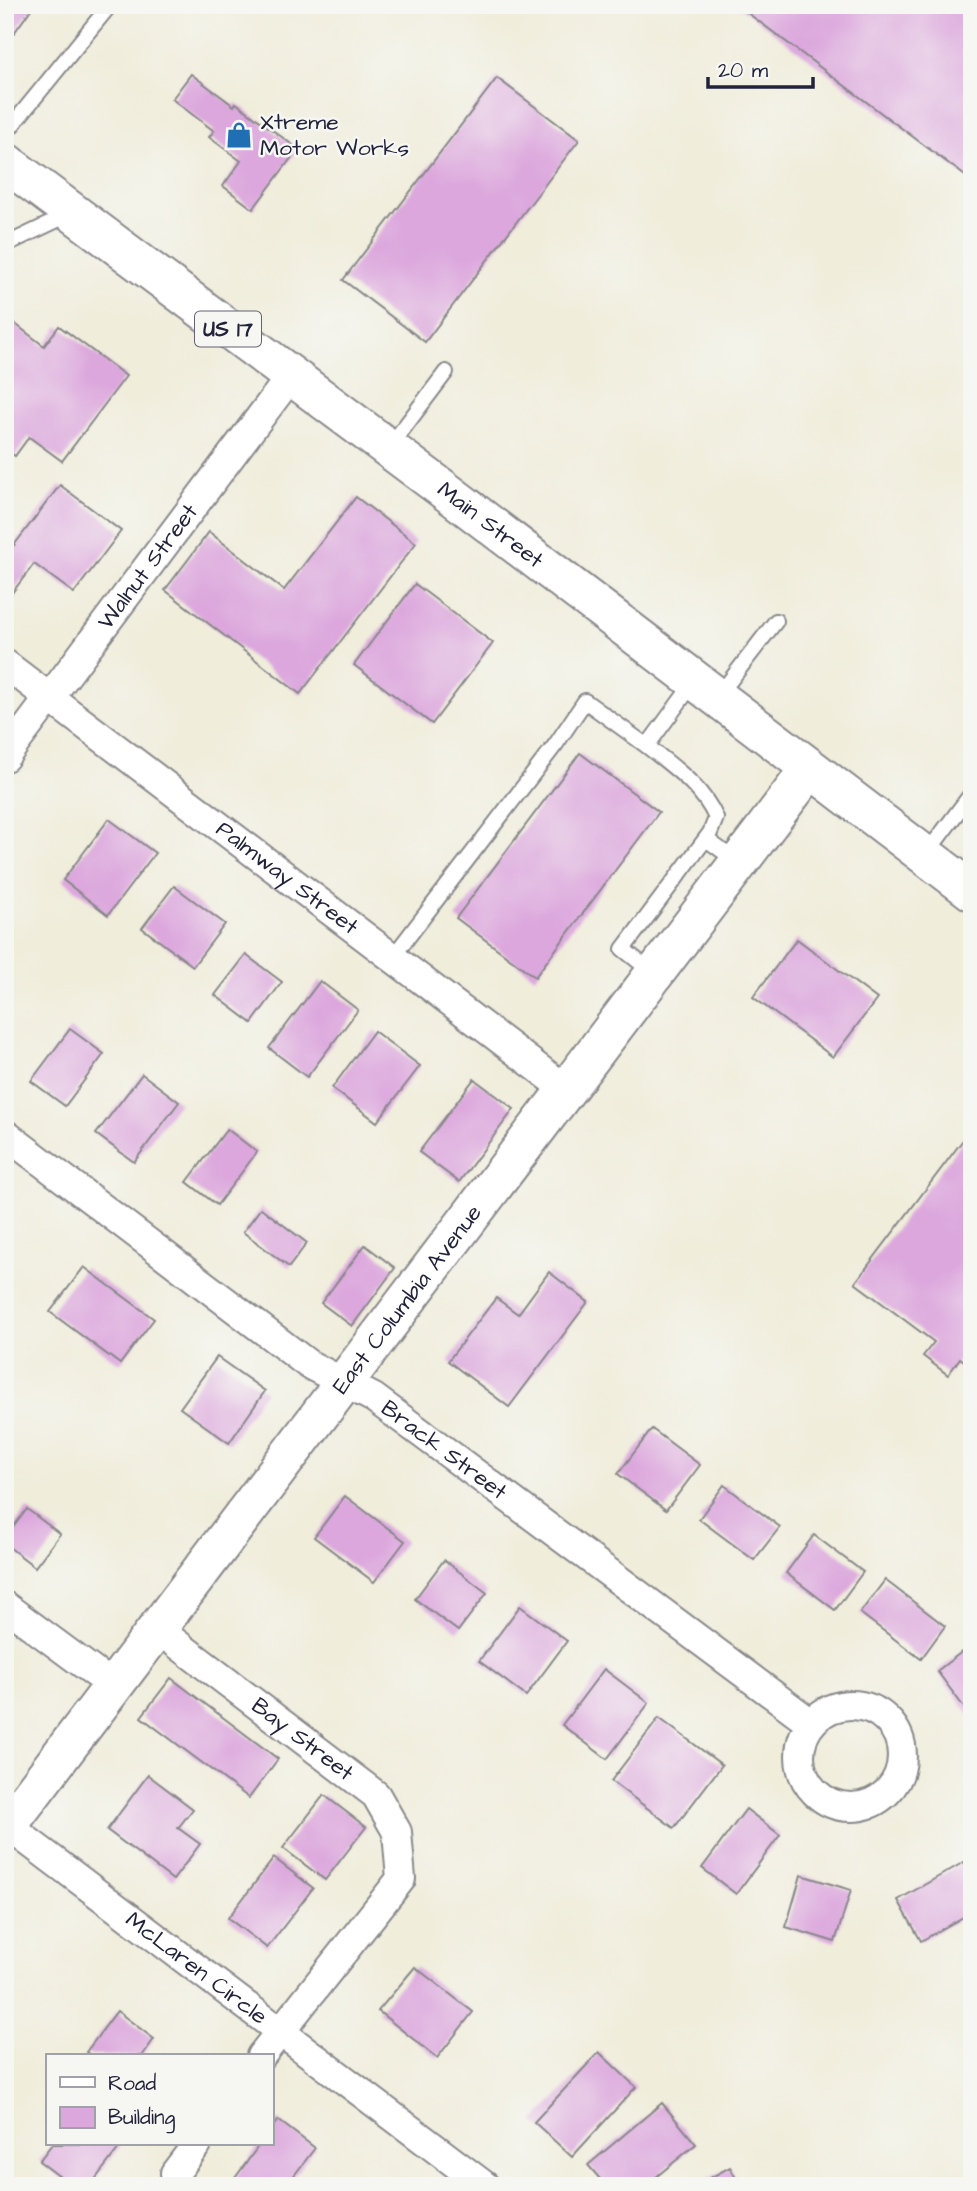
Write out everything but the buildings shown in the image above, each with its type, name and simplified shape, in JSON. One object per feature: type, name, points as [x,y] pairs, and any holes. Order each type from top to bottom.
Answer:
[{"type":"street","name":"Main Street","points":[[5,162],[388,448],[972,891]]},
{"type":"street","name":"Walnut Street","points":[[5,757],[290,376]]},
{"type":"street","name":"Palmway Street","points":[[5,664],[567,1090]]},
{"type":"street","name":"East Columbia Avenue","points":[[6,1828],[810,769]]},
{"type":"street","name":"Brack Street","points":[[5,1134],[308,1364],[374,1398],[811,1723]]},
{"type":"street","points":[[5,1606],[113,1686]]},
{"type":"street","name":"Bay Street","points":[[156,1628],[376,1795],[397,1832],[401,1879],[281,2030]]},
{"type":"street","name":"McLaren Circle","points":[[6,1828],[281,2030],[485,2186]]},
{"type":"street","points":[[263,2054],[281,2030]]},
{"type":"street","points":[[176,2173],[196,2146]]},
{"type":"lane","points":[[5,134],[110,5]]},
{"type":"lane","points":[[5,245],[73,213]]},
{"type":"lane","points":[[388,448],[446,372]]},
{"type":"lane","points":[[647,746],[775,621]]},
{"type":"lane","points":[[392,958],[556,744],[585,701],[694,784],[710,802],[716,818],[706,839],[624,949],[655,974]]},
{"type":"lane","points":[[925,856],[972,793]]},
{"type":"lane","points":[[706,839],[739,864]]},
{"type":"place","name":"Xtreme Motor Works","points":[[239,135]]}]
